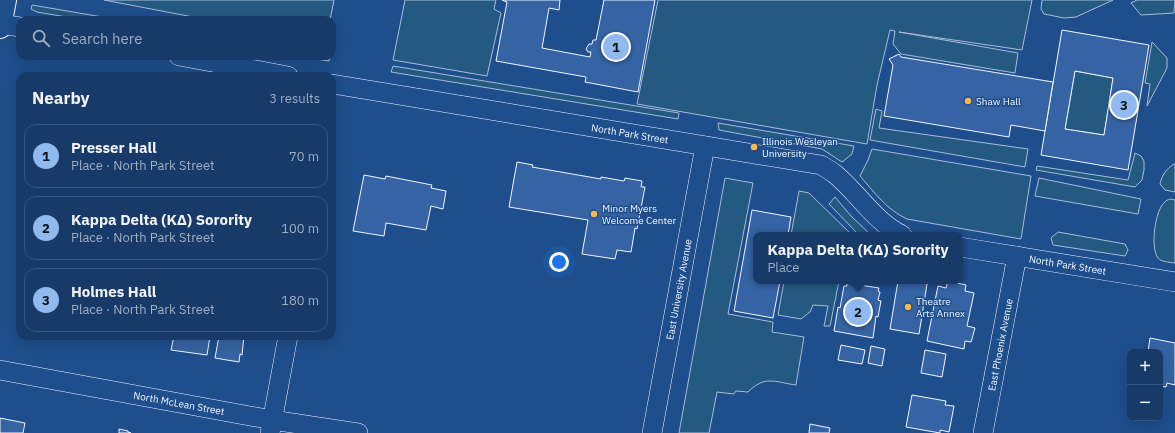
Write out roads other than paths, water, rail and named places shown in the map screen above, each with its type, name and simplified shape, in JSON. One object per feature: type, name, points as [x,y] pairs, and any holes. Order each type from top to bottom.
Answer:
[{"type":"main road","points":[[0,25],[5,0]]},
{"type":"street","points":[[0,25],[16,27]]},
{"type":"street","points":[[201,60],[266,72]]},
{"type":"street","name":"North Park Street","points":[[336,89],[822,165],[835,174],[878,219],[897,232]]},
{"type":"street","name":"East University Avenue","points":[[652,433],[705,146]]},
{"type":"street","name":"North Park Street","points":[[963,247],[1175,282]]},
{"type":"street","name":"East Phoenix Avenue","points":[[983,433],[1017,256]]},
{"type":"street","points":[[271,427],[287,340]]},
{"type":"street","name":"North McLean Street","points":[[0,370],[271,427],[358,433]]},
{"type":"place","name":"Presser Hall","points":[[616,47]]},
{"type":"place","name":"Shaw Hall","points":[[968,101]]},
{"type":"place","name":"Holmes Hall","points":[[1124,105]]},
{"type":"place","name":"Illinois Wesleyan University","points":[[754,147]]},
{"type":"place","name":"Minor Myers Welcome Center","points":[[594,214]]},
{"type":"place","name":"Theatre Arts Annex","points":[[908,307]]},
{"type":"place","name":"Kappa Delta (ΚΔ) Sorority","points":[[858,312]]}]
